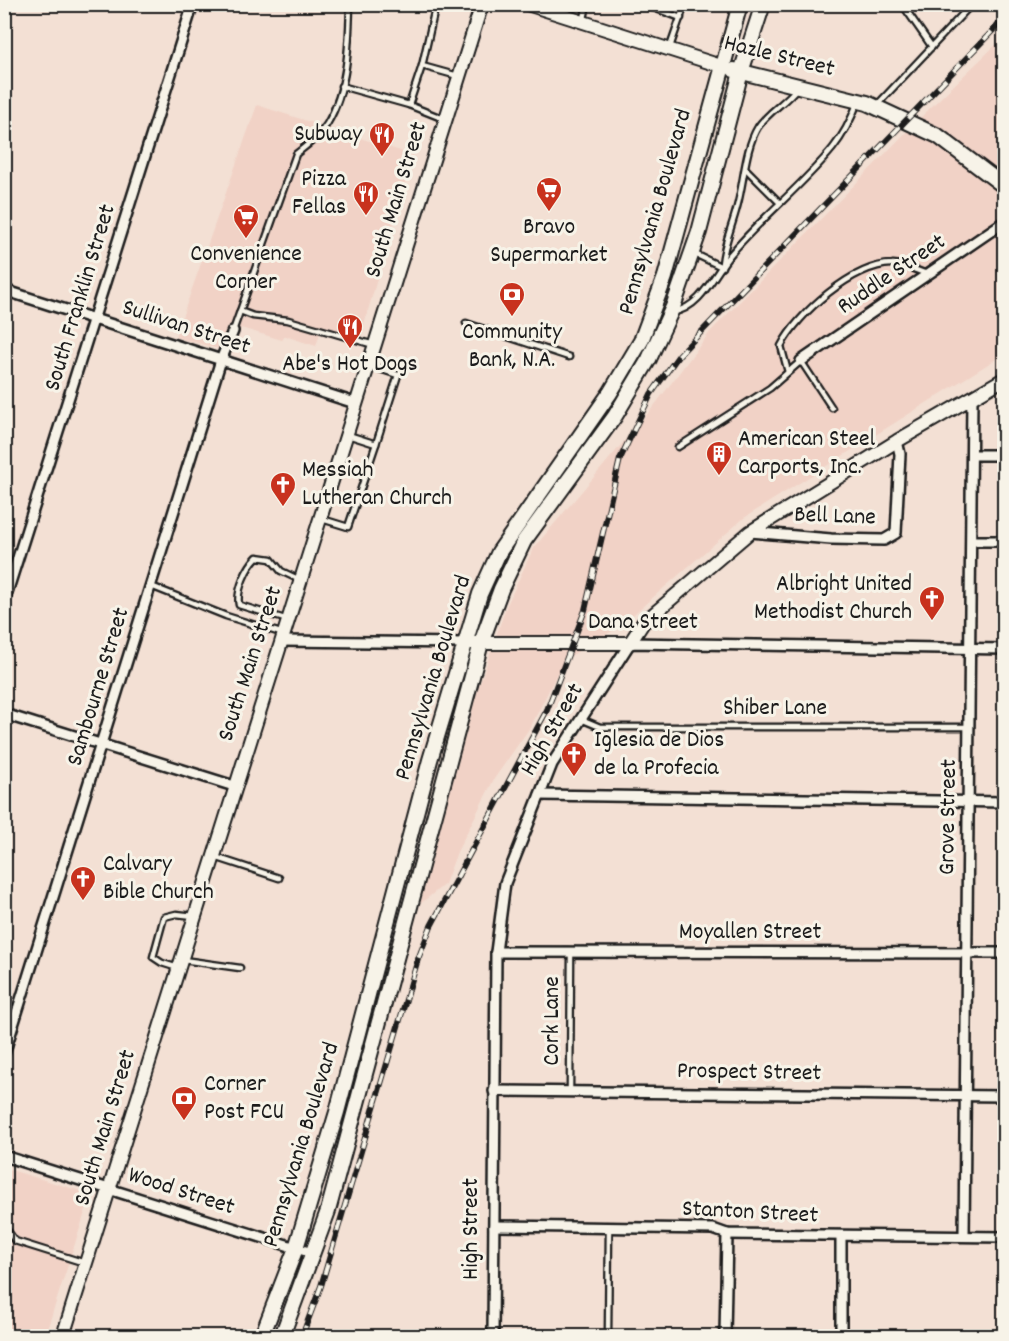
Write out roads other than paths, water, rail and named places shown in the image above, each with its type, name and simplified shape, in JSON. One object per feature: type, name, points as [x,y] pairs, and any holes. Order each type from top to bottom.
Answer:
[{"type":"main road","name":"Pennsylvania Boulevard","points":[[262,1336],[296,1248],[346,1080],[463,643],[480,594],[499,552],[610,393],[641,341],[665,277],[721,66],[740,4]]},
{"type":"main road","name":"Pennsylvania Boulevard","points":[[282,1336],[328,1211],[480,643],[501,589],[524,541],[615,416],[650,359],[671,312],[692,252],[741,72],[763,4]]},
{"type":"main road","name":"Hazle Street","points":[[721,66],[859,100],[938,136],[1005,186]]},
{"type":"street","name":"South Franklin Street","points":[[4,602],[193,4]]},
{"type":"street","name":"South Main Street","points":[[63,1336],[234,786],[482,4]]},
{"type":"street","name":"Hazle Street","points":[[527,4],[721,66]]},
{"type":"street","name":"Ruddle Street","points":[[801,361],[1005,222]]},
{"type":"street","name":"Sullivan Street","points":[[5,293],[356,403]]},
{"type":"street","name":"Sambourne Street","points":[[4,1054],[221,360],[233,331]]},
{"type":"street","name":"High Street","points":[[493,1336],[496,952],[505,883],[552,764],[643,623],[750,532],[897,441],[1005,379]]},
{"type":"street","name":"Grove Street","points":[[964,1236],[972,398]]},
{"type":"street","name":"Bell Lane","points":[[750,532],[831,539],[884,540],[896,533],[900,454],[897,441]]},
{"type":"street","points":[[972,455],[1005,455]]},
{"type":"street","points":[[972,541],[1005,541]]},
{"type":"street","name":"Dana Street","points":[[282,637],[463,643],[630,643],[1005,649]]},
{"type":"street","points":[[4,714],[234,786]]},
{"type":"street","points":[[540,795],[1005,802]]},
{"type":"street","name":"Moyallen Street","points":[[496,952],[1005,953]]},
{"type":"street","name":"Prospect Street","points":[[494,1091],[1005,1096]]},
{"type":"street","name":"Wood Street","points":[[4,1156],[312,1253]]},
{"type":"street","name":"Stanton Street","points":[[494,1226],[713,1228],[727,1234],[1005,1237]]},
{"type":"street","points":[[725,1336],[727,1234]]},
{"type":"street","points":[[841,1236],[841,1336]]},
{"type":"lane","points":[[233,331],[296,154],[317,138],[328,123],[341,86],[348,56],[350,4]]},
{"type":"lane","points":[[409,105],[422,66],[436,4]]},
{"type":"lane","points":[[583,22],[587,4]]},
{"type":"lane","points":[[643,4],[681,18]]},
{"type":"lane","points":[[669,50],[685,4]]},
{"type":"lane","points":[[902,4],[932,47]]},
{"type":"lane","points":[[875,107],[972,4]]},
{"type":"lane","points":[[422,66],[458,76]]},
{"type":"lane","points":[[341,86],[409,105],[445,119]]},
{"type":"lane","points":[[722,267],[724,244],[747,169],[749,144],[759,126],[799,87]]},
{"type":"lane","points":[[671,312],[683,310],[693,304],[729,256],[833,149],[850,124],[859,100]]},
{"type":"lane","points":[[747,169],[779,202]]},
{"type":"lane","points":[[692,252],[722,267]]},
{"type":"lane","points":[[788,372],[781,346],[790,328],[804,313],[863,270],[893,263],[927,274]]},
{"type":"lane","points":[[240,310],[253,316],[304,324],[374,345]]},
{"type":"lane","points":[[466,323],[569,357]]},
{"type":"lane","points":[[678,447],[770,388],[801,361],[832,408]]},
{"type":"lane","points":[[320,518],[348,527],[398,375],[367,365]]},
{"type":"lane","points":[[346,434],[376,444]]},
{"type":"lane","points":[[288,620],[239,604],[238,596],[249,566],[257,557],[271,559],[281,571],[300,580]]},
{"type":"lane","points":[[151,586],[282,637]]},
{"type":"lane","name":"Shiber Lane","points":[[581,719],[600,727],[970,727]]},
{"type":"lane","points":[[213,856],[279,878]]},
{"type":"lane","points":[[194,916],[176,914],[164,917],[153,957],[162,963],[240,968]]},
{"type":"lane","name":"Cork Lane","points":[[570,1091],[571,951]]},
{"type":"lane","points":[[4,1226],[15,1241],[85,1263]]},
{"type":"lane","points":[[608,1336],[609,1227]]},
{"type":"railway","points":[[302,1336],[321,1286],[418,959],[431,926],[547,710],[585,610],[620,459],[651,394],[679,355],[1004,19]]},
{"type":"place","name":"Subway","points":[[382,158]]},
{"type":"place","name":"Bravo Supermarket","points":[[549,213]]},
{"type":"place","name":"Pizza Fellas","points":[[366,217]]},
{"type":"place","name":"Convenience Corner","points":[[246,240]]},
{"type":"place","name":"Community Bank, N.A.","points":[[512,318]]},
{"type":"place","name":"Abe's Hot Dogs","points":[[350,350]]},
{"type":"place","name":"American Steel Carports, Inc.","points":[[719,477]]},
{"type":"place","name":"Messiah Lutheran Church","points":[[283,508]]},
{"type":"place","name":"Albright United Methodist Church","points":[[932,622]]},
{"type":"place","name":"Iglesia de Dios de la Profecia","points":[[574,778]]},
{"type":"place","name":"Calvary Bible Church","points":[[83,902]]},
{"type":"place","name":"Corner Post FCU","points":[[184,1122]]}]
